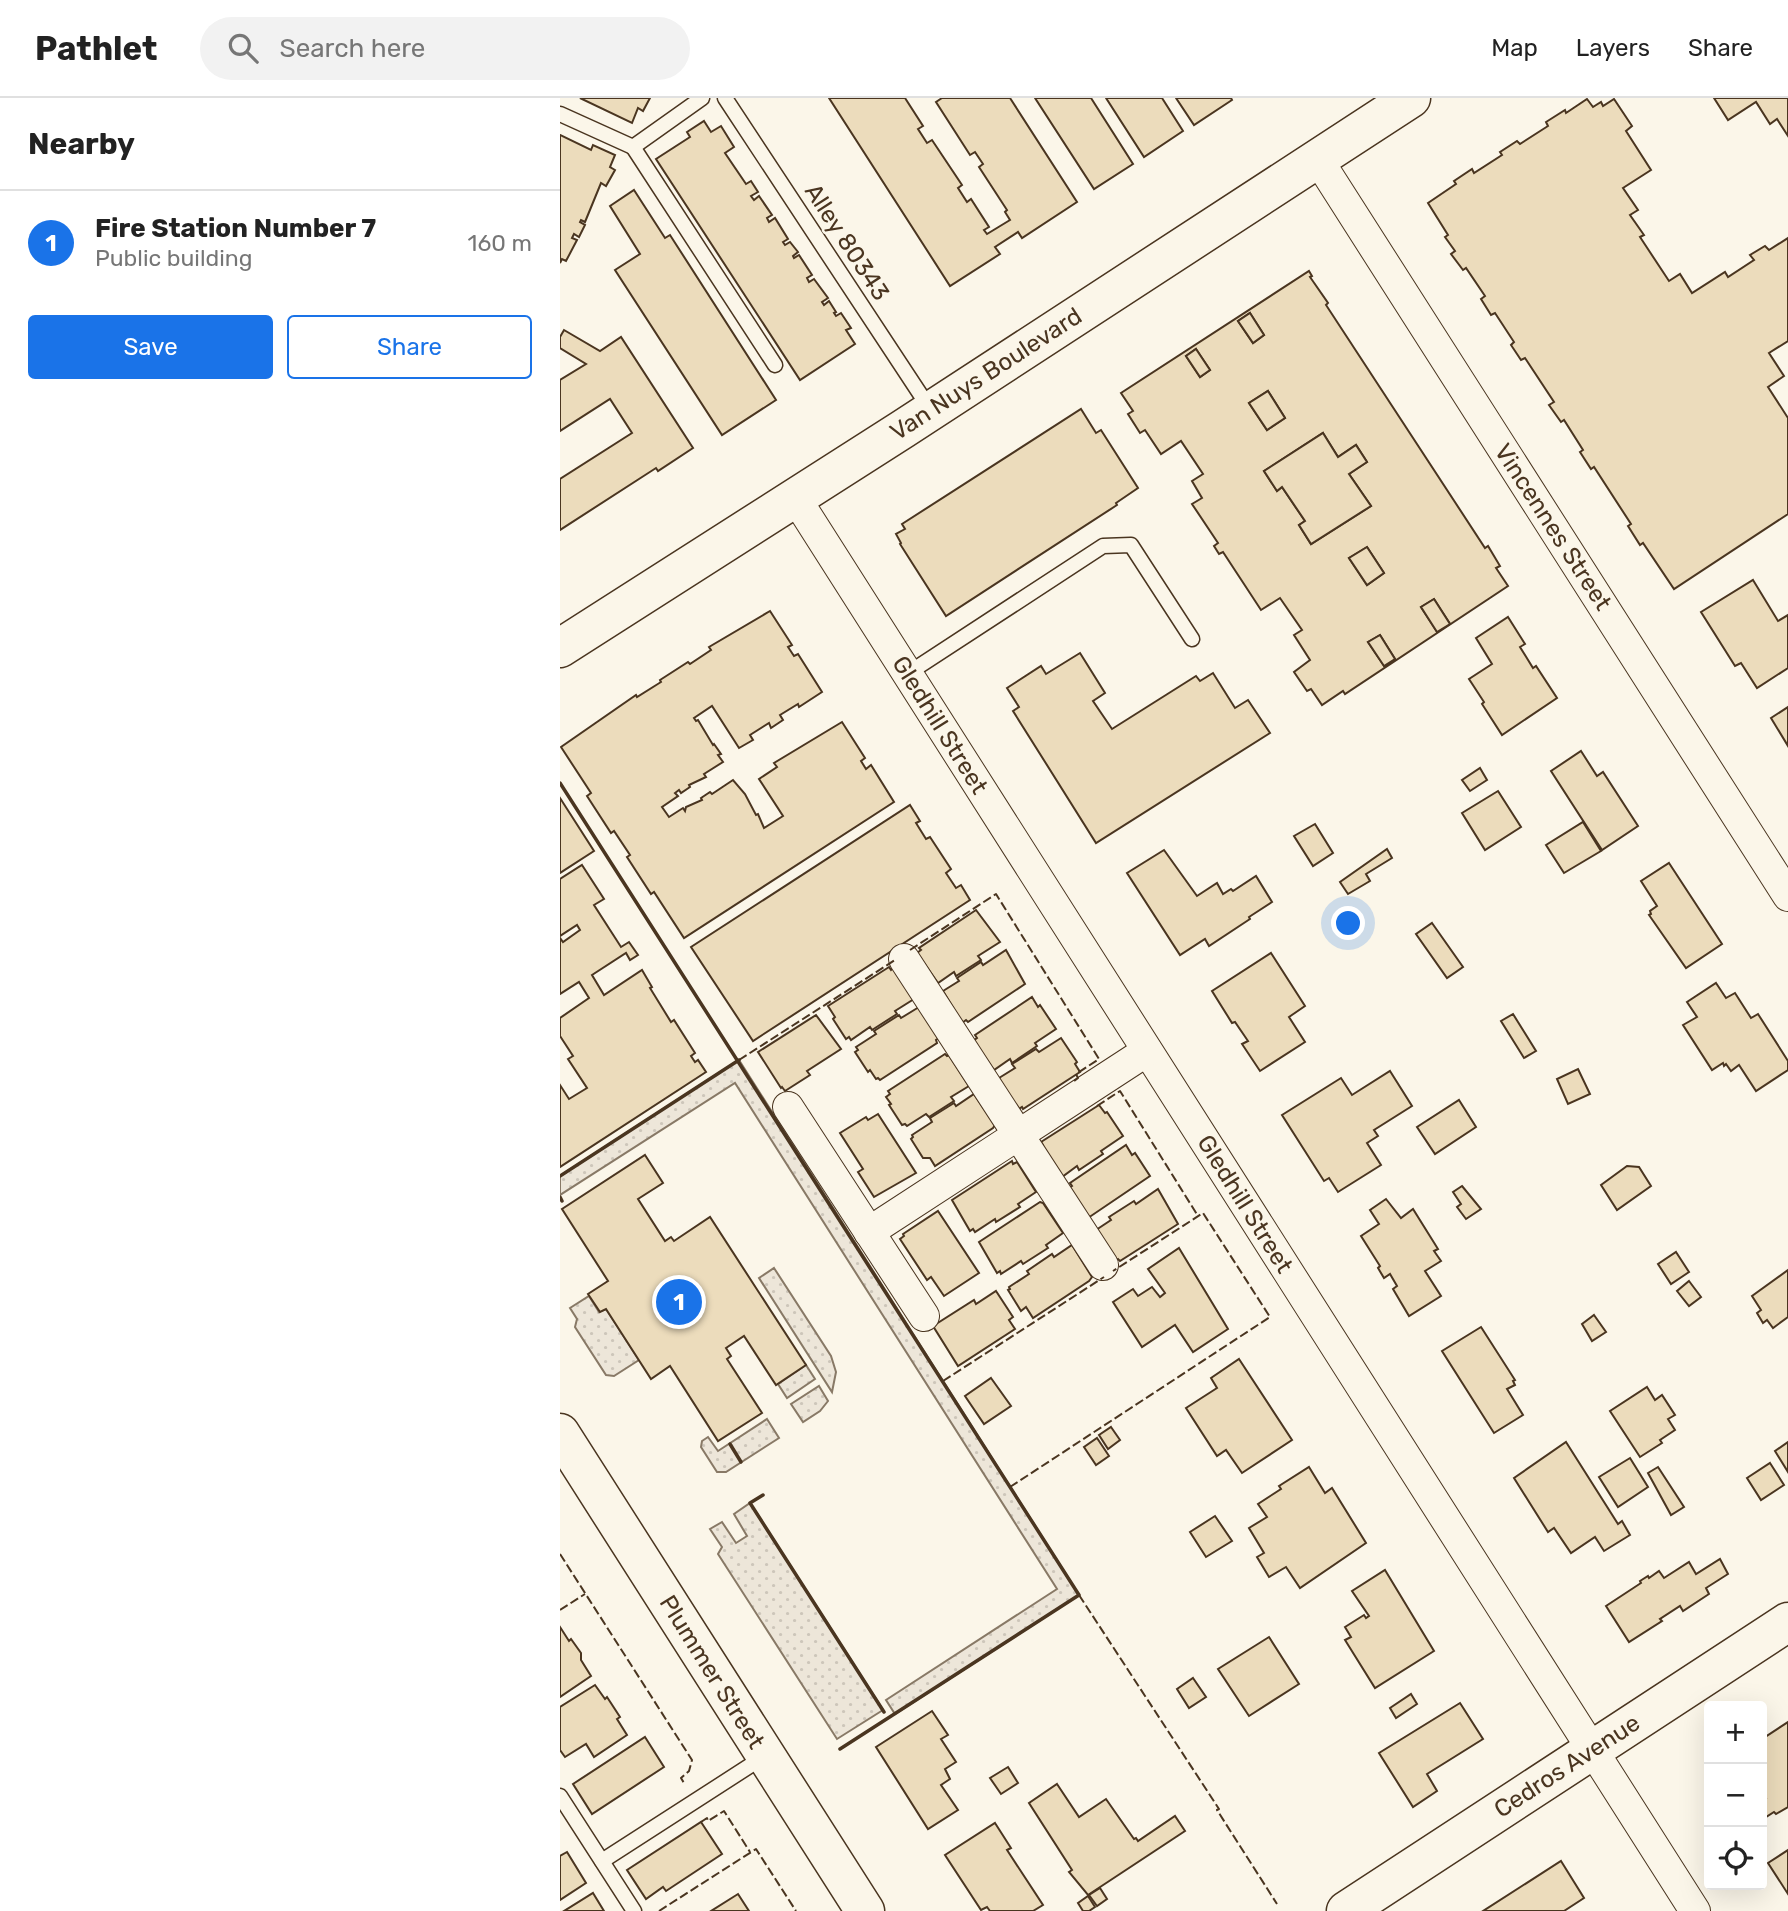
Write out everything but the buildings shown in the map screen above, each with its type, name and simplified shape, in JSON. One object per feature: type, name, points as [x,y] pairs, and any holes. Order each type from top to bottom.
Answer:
[{"type":"main road","name":"Van Nuys Boulevard","points":[[560,648],[1411,98]]},
{"type":"main road","name":"Plummer Street","points":[[560,1433],[865,1911]]},
{"type":"main road","name":"Cedros Avenue","points":[[1346,1911],[1788,1622]]},
{"type":"street","name":"Vincennes Street","points":[[1317,158],[1788,896]]},
{"type":"street","name":"Gledhill Street","points":[[795,497],[1695,1911]]},
{"type":"street","points":[[904,959],[1103,1265]]},
{"type":"street","points":[[869,1231],[1147,1051]]},
{"type":"street","points":[[788,1107],[923,1315]]},
{"type":"lane","points":[[633,147],[702,98]]},
{"type":"lane","name":"Alley 80343","points":[[725,98],[931,410]]},
{"type":"lane","points":[[560,114],[633,147],[775,365]]},
{"type":"lane","points":[[908,674],[1103,546],[1132,545],[1192,639]]},
{"type":"lane","points":[[602,1861],[766,1755]]},
{"type":"lane","points":[[560,1796],[634,1911]]},
{"type":"shaded area","points":[[739,1060],[1079,1595],[895,1714],[886,1700],[1057,1589],[735,1083],[560,1195],[560,1176]]},
{"type":"shaded area","points":[[774,1268],[831,1356],[836,1372],[832,1392],[759,1278]]},
{"type":"shaded area","points":[[589,1296],[599,1312],[606,1309],[639,1360],[614,1376],[606,1375],[575,1327],[577,1319],[570,1308]]},
{"type":"shaded area","points":[[806,1365],[815,1379],[787,1398],[778,1384]]},
{"type":"shaded area","points":[[819,1386],[828,1401],[820,1411],[803,1422],[791,1404]]},
{"type":"shaded area","points":[[767,1419],[779,1438],[726,1472],[717,1472],[701,1447],[702,1441],[708,1437],[718,1451]]},
{"type":"shaded area","points":[[750,1503],[883,1710],[837,1739],[718,1554],[722,1547],[710,1529],[722,1522],[736,1543],[747,1536],[734,1514]]},
{"type":"fence","points":[[910,950],[996,894],[1099,1059],[1076,1074],[1078,1078],[1073,1082]]},
{"type":"fence","points":[[739,1060],[895,960]]},
{"type":"fence","points":[[1097,1106],[1120,1091],[1198,1216]]},
{"type":"fence","points":[[1010,1487],[1270,1317],[1203,1213],[1113,1271]]},
{"type":"fence","points":[[943,1381],[1104,1277]]},
{"type":"fence","points":[[560,1554],[692,1760],[689,1771],[681,1778],[684,1783]]},
{"type":"fence","points":[[560,1610],[585,1594]]},
{"type":"fence","points":[[1079,1595],[1219,1809],[1217,1810],[1277,1904]]},
{"type":"fence","points":[[701,1822],[707,1818],[708,1821],[724,1811],[750,1852]]},
{"type":"fence","points":[[659,1911],[756,1849],[796,1911]]},
{"type":"wall","points":[[560,783],[1079,1595],[840,1749]]},
{"type":"wall","points":[[560,1176],[739,1060]]},
{"type":"wall","points":[[560,1197],[562,1201]]},
{"type":"wall","points":[[730,1444],[741,1462]]},
{"type":"wall","points":[[763,1495],[750,1503],[884,1712]]},
{"type":"place","name":"Fire Station Number 7","points":[[679,1302]]}]
